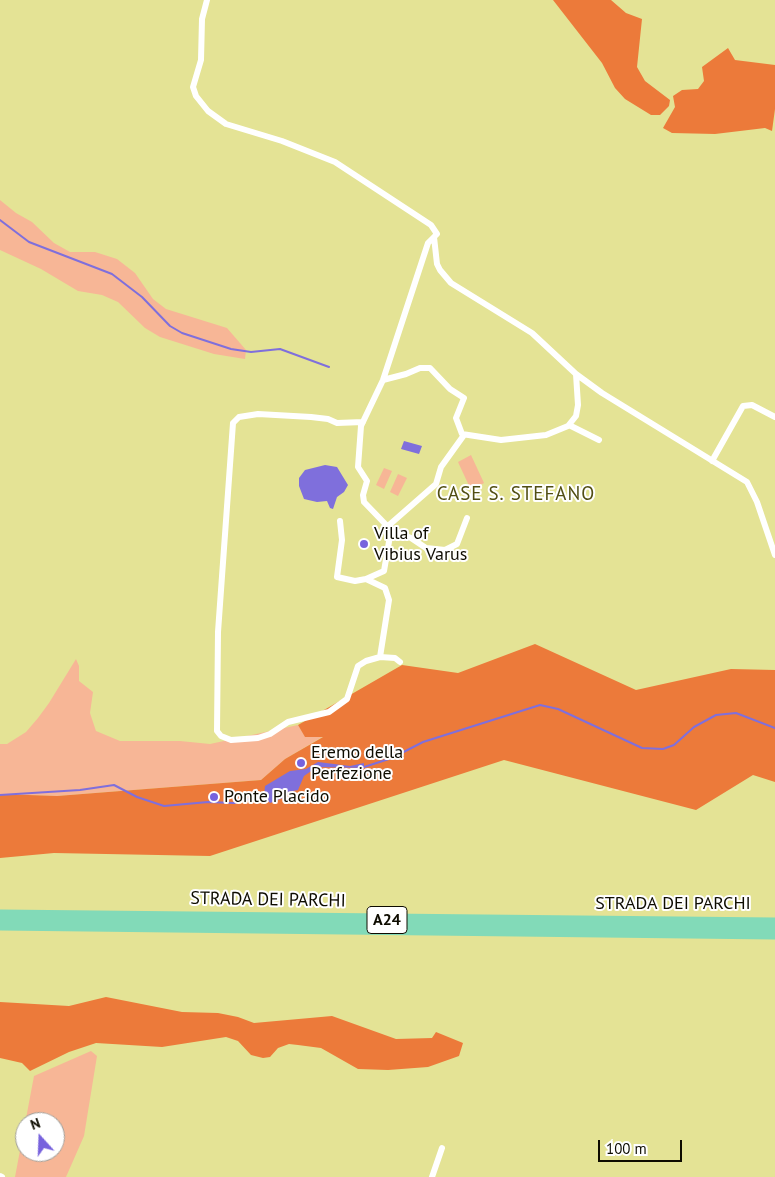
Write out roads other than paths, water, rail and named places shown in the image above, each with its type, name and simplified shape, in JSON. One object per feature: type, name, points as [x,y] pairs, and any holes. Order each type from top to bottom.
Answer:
[{"type":"highway","name":"STRADA DEI PARCHI","points":[[0,915],[775,922]]},
{"type":"highway","name":"STRADA DEI PARCHI","points":[[0,925],[775,934]]},
{"type":"street","points":[[207,0],[202,19],[200,63],[193,82],[196,96],[206,109],[226,124],[316,153],[345,168],[431,225],[436,233],[434,237],[437,264],[449,281],[532,333],[576,374],[632,414],[740,477],[750,486],[758,502],[775,555]]},
{"type":"street","points":[[434,237],[428,243],[383,380],[363,422],[358,468],[367,481],[364,501],[390,528],[426,548],[445,550],[457,544],[467,518]]},
{"type":"street","points":[[383,380],[420,368],[432,370],[450,389],[464,398],[456,418],[460,432],[464,435],[503,440],[549,434],[569,425],[576,416],[578,405],[576,374]]},
{"type":"street","points":[[712,461],[743,406],[754,405],[775,417]]},
{"type":"street","points":[[363,422],[337,422],[320,418],[256,414],[239,416],[233,423],[218,636],[216,715],[218,731],[221,736],[231,740],[258,738],[270,734],[288,722],[329,712],[346,699],[358,666],[364,661],[380,657],[395,658],[400,662]]},
{"type":"street","points":[[569,425],[599,440]]},
{"type":"street","points":[[366,580],[384,571],[390,528],[436,484],[441,467],[464,435]]},
{"type":"street","points":[[340,521],[342,540],[337,577],[366,580],[385,588],[389,600],[380,657]]},
{"type":"street","points":[[432,1177],[442,1148]]},
{"type":"waterway","points":[[0,220],[29,242],[112,274],[142,297],[170,326],[182,333],[231,349],[251,352],[280,349],[329,367]]},
{"type":"waterway","points":[[361,768],[392,758],[423,742],[540,705],[558,709],[642,748],[663,749],[674,745],[694,727],[716,715],[736,713],[775,728]]},
{"type":"waterway","points":[[0,795],[80,790],[114,785],[137,797],[164,806],[208,802],[234,803],[265,795]]},
{"type":"place","name":"Villa of Vibius Varus","points":[[364,544]]},
{"type":"place","name":"Eremo della Perfezione","points":[[301,763]]},
{"type":"place","name":"Ponte Placido","points":[[214,797]]},
{"type":"district","name":"CASE S. STEFANO","points":[[516,495]]}]
